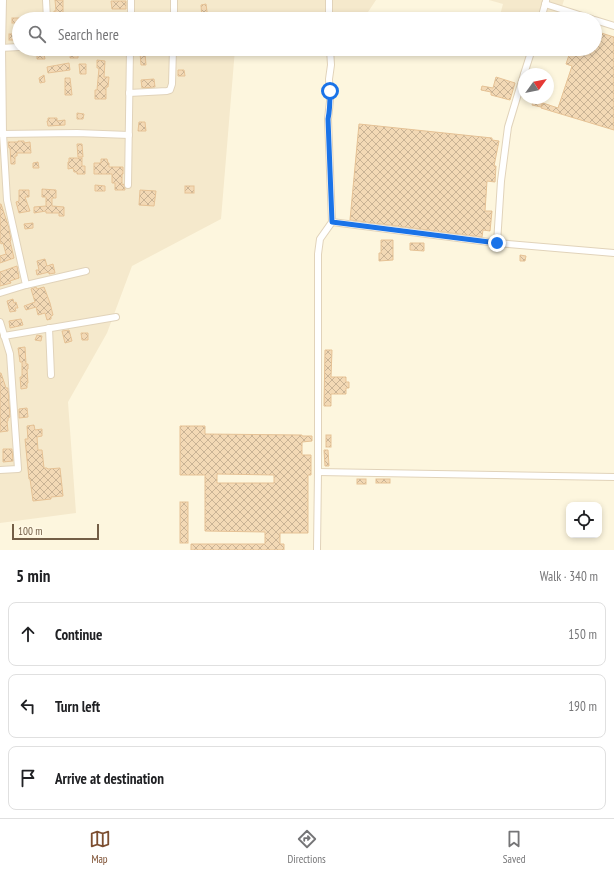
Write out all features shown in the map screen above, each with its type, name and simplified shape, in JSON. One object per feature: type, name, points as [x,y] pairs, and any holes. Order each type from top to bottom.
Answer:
[{"type":"street","points":[[3,0],[1,48],[2,134],[7,200],[26,285]]},
{"type":"street","points":[[46,0],[47,12]]},
{"type":"street","points":[[131,0],[131,12]]},
{"type":"street","points":[[174,0],[174,12]]},
{"type":"street","points":[[329,0],[329,12]]},
{"type":"street","points":[[543,12],[546,2],[573,12]]},
{"type":"street","points":[[602,22],[614,26]]},
{"type":"street","points":[[1,48],[12,47]]},
{"type":"street","points":[[128,185],[130,56]]},
{"type":"street","points":[[129,93],[170,90],[172,84],[174,56]]},
{"type":"street","points":[[317,550],[318,254],[320,239],[332,222],[328,119],[330,113],[329,79],[330,56]]},
{"type":"street","points":[[526,68],[530,56]]},
{"type":"street","points":[[497,243],[501,180],[508,127],[518,94]]},
{"type":"street","points":[[2,134],[77,133],[129,135]]},
{"type":"street","points":[[332,222],[497,243],[614,253]]},
{"type":"street","points":[[0,293],[26,285],[86,271]]},
{"type":"street","points":[[4,336],[116,317]]},
{"type":"street","points":[[0,322],[10,354],[18,468],[0,470]]},
{"type":"street","points":[[49,328],[51,375]]},
{"type":"street","points":[[318,472],[614,477]]},
{"type":"shaded area","points":[[0,0],[376,0],[368,12],[12,12],[12,56],[234,56],[221,219],[132,266],[107,333],[68,402],[76,513],[0,523]]},
{"type":"shaded area","points":[[489,0],[564,0],[560,12],[501,12],[503,4]]},
{"type":"building","points":[[55,0],[63,0],[63,12],[54,12],[56,11]]},
{"type":"building","points":[[111,1],[126,1],[126,9],[112,9]]},
{"type":"building","points":[[206,4],[207,12],[202,12],[201,5]]},
{"type":"building","points":[[602,33],[614,37],[614,130],[541,108],[543,104],[546,104],[558,108],[572,66],[566,64],[569,56],[602,56]]},
{"type":"building","points":[[9,34],[12,34],[12,40],[9,40]]},
{"type":"building","points":[[37,56],[44,56],[45,59],[37,59]]},
{"type":"building","points":[[70,56],[78,56],[78,58],[70,58]]},
{"type":"building","points":[[140,56],[145,56],[146,65],[141,65]]},
{"type":"building","points":[[97,60],[105,61],[104,77],[109,77],[108,87],[106,87],[106,99],[95,99],[99,68],[97,68]]},
{"type":"building","points":[[69,63],[70,70],[48,73],[47,67]]},
{"type":"building","points":[[79,64],[86,64],[86,74],[80,74]]},
{"type":"building","points":[[178,70],[184,70],[185,76],[178,76]]},
{"type":"building","points":[[44,75],[45,82],[40,83],[39,78]]},
{"type":"building","points":[[496,77],[515,83],[510,100],[491,95],[491,92],[481,90],[482,86],[493,88]]},
{"type":"building","points":[[65,78],[70,78],[72,95],[65,95]]},
{"type":"building","points":[[154,79],[155,87],[142,88],[141,80]]},
{"type":"building","points":[[532,104],[542,104],[541,107]]},
{"type":"building","points":[[77,113],[84,114],[83,119],[77,119]]},
{"type":"building","points":[[48,118],[57,118],[57,121],[65,120],[65,125],[48,126]]},
{"type":"building","points":[[139,122],[145,122],[146,131],[138,131]]},
{"type":"building","points":[[359,124],[492,138],[492,140],[499,141],[494,166],[496,166],[495,182],[487,181],[485,211],[492,211],[490,231],[483,230],[482,237],[350,220]]},
{"type":"building","points":[[24,141],[24,143],[30,142],[31,153],[17,153],[17,156],[15,156],[15,164],[11,164],[8,142]]},
{"type":"building","points":[[77,144],[82,144],[83,157],[78,157]]},
{"type":"building","points":[[69,158],[82,158],[82,166],[85,166],[85,174],[77,174],[77,172],[74,172],[73,168],[68,169]]},
{"type":"building","points":[[101,159],[107,159],[109,167],[123,167],[122,185],[124,184],[125,190],[115,190],[115,183],[112,183],[112,174],[94,174],[94,163],[101,163]]},
{"type":"building","points":[[38,162],[39,168],[33,168],[33,163]]},
{"type":"building","points":[[95,185],[105,186],[105,191],[95,191]]},
{"type":"building","points":[[185,186],[194,186],[194,193],[185,193]]},
{"type":"building","points":[[42,189],[56,190],[56,198],[52,198],[52,206],[64,207],[64,216],[59,216],[59,213],[46,213],[46,211],[34,213],[34,207],[46,206],[46,197],[42,197]]},
{"type":"building","points":[[19,190],[29,190],[29,197],[25,197],[30,211],[19,213],[16,202],[19,201]]},
{"type":"building","points":[[140,190],[156,191],[154,206],[139,205]]},
{"type":"building","points":[[0,204],[9,228],[14,258],[0,263],[0,256],[6,254],[3,243],[1,244],[0,240]]},
{"type":"building","points":[[33,223],[33,228],[25,229],[24,224]]},
{"type":"building","points":[[381,240],[393,240],[393,260],[379,261],[379,253],[381,253]]},
{"type":"building","points":[[410,243],[424,243],[424,251],[410,250]]},
{"type":"building","points":[[520,255],[526,256],[525,261],[520,261]]},
{"type":"building","points":[[45,259],[47,266],[53,264],[55,273],[49,274],[49,272],[37,275],[36,270],[39,270],[37,261]]},
{"type":"building","points":[[17,266],[19,278],[10,281],[11,283],[0,286],[0,272]]},
{"type":"building","points":[[36,287],[37,289],[44,287],[53,315],[51,316],[51,319],[47,320],[45,313],[38,315],[36,307],[26,310],[24,306],[35,302],[31,289]]},
{"type":"building","points":[[13,299],[18,308],[15,308],[16,311],[10,312],[7,301]]},
{"type":"building","points":[[21,319],[23,325],[10,328],[9,321]]},
{"type":"building","points":[[69,330],[72,341],[65,343],[62,331]]},
{"type":"building","points":[[81,333],[88,333],[88,340],[82,340]]},
{"type":"building","points":[[37,335],[42,336],[41,341],[35,340]]},
{"type":"building","points":[[25,347],[26,364],[28,364],[28,383],[27,388],[21,389],[20,377],[22,377],[22,362],[20,362],[18,348]]},
{"type":"building","points":[[325,350],[332,350],[331,377],[346,377],[346,382],[349,382],[349,388],[346,388],[346,394],[331,394],[331,406],[324,406]]},
{"type":"building","points":[[0,373],[6,388],[8,388],[10,417],[7,421],[8,431],[0,432]]},
{"type":"building","points":[[27,408],[28,417],[19,418],[19,409]]},
{"type":"building","points":[[34,425],[35,430],[42,429],[42,436],[37,437],[38,450],[42,450],[44,468],[60,468],[63,496],[33,501],[25,439],[28,439],[27,426]]},
{"type":"building","points":[[180,426],[205,426],[205,434],[312,436],[312,441],[302,442],[302,455],[311,455],[311,475],[308,475],[308,533],[280,533],[280,544],[284,544],[284,550],[191,550],[191,544],[265,544],[265,532],[205,531],[205,475],[180,475]],"holes":[[[217,474],[274,475],[274,483],[217,483]]]},
{"type":"building","points":[[326,435],[331,435],[331,447],[326,447]]},
{"type":"building","points":[[3,449],[12,449],[13,461],[3,462]]},
{"type":"building","points":[[324,450],[328,450],[329,466],[325,466]]},
{"type":"building","points":[[357,479],[366,479],[366,484],[357,484]]},
{"type":"building","points":[[376,479],[390,479],[390,483],[376,483]]},
{"type":"building","points":[[180,502],[188,502],[188,543],[180,543]]},
{"type":"route","points":[[330,91],[330,113],[328,119],[332,222],[497,243]]}]
